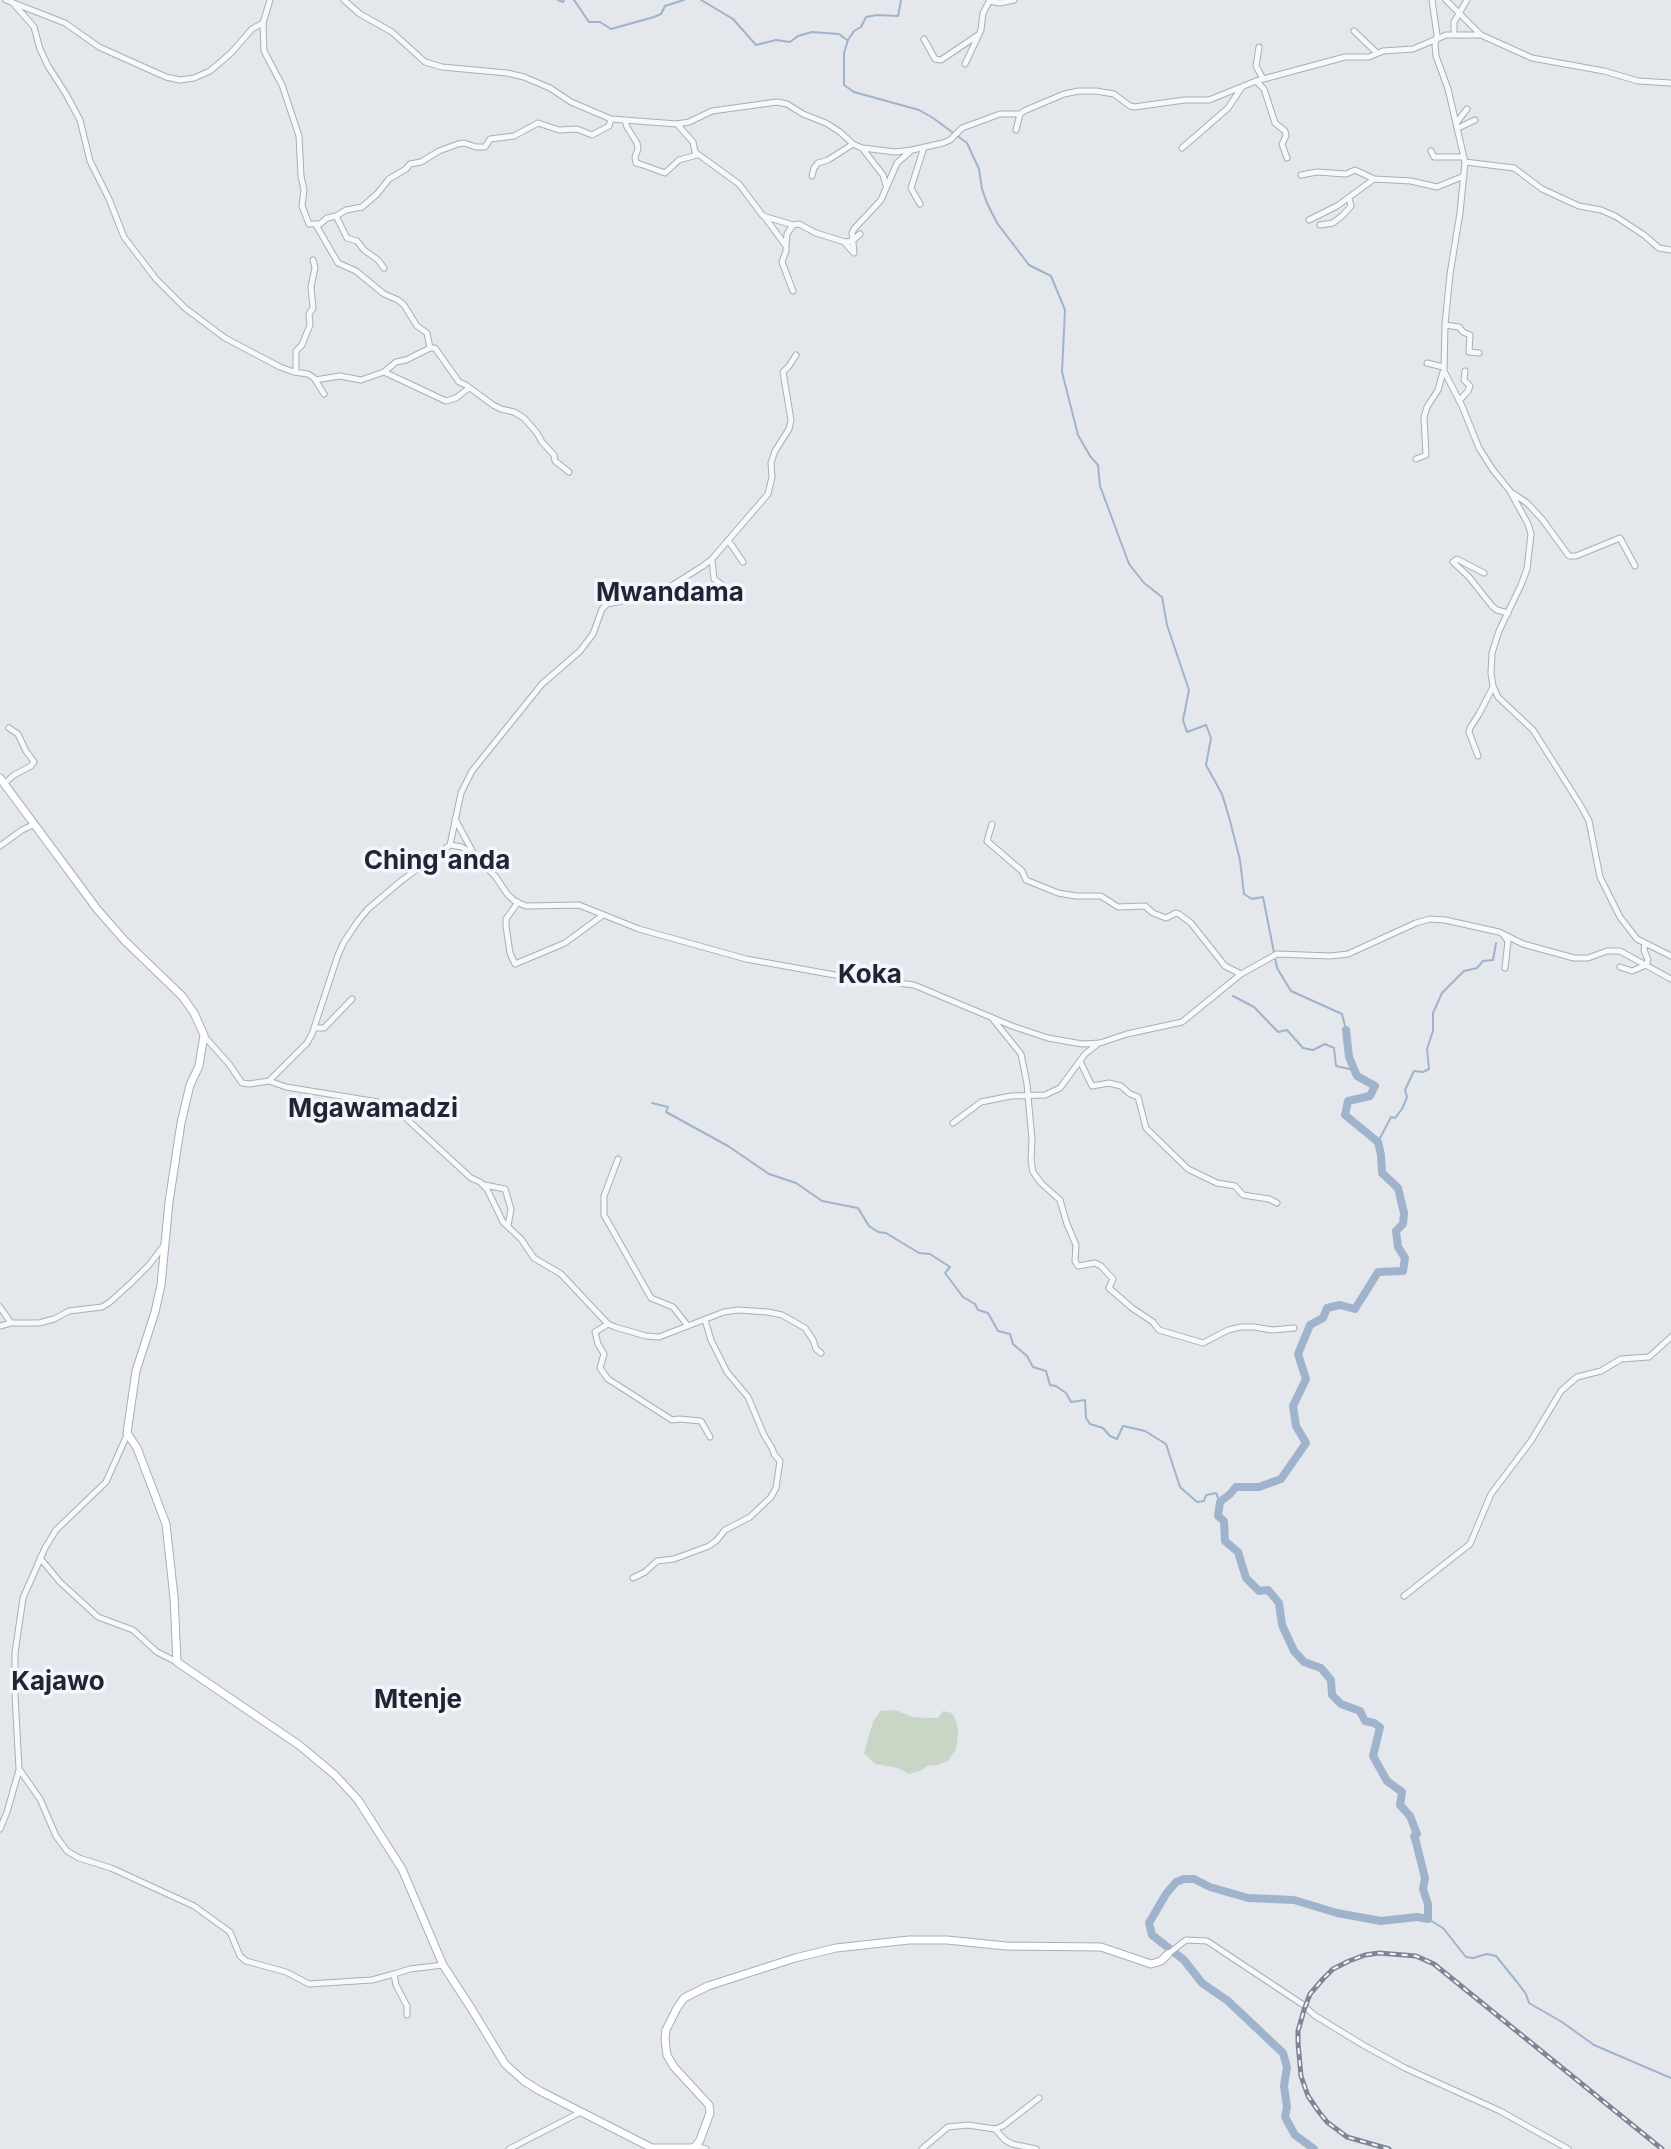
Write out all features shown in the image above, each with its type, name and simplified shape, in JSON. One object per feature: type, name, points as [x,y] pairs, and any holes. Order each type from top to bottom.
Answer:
[{"type":"street","points":[[6,0],[65,23],[99,47],[166,77],[180,80],[210,71],[252,29],[263,23]]},
{"type":"street","points":[[270,0],[263,23],[265,56],[282,85],[299,136],[304,190],[302,206],[309,224],[316,225],[346,210],[362,207],[387,181],[410,164],[458,144],[485,147],[490,139],[514,136],[538,123],[559,130],[577,129],[592,135],[609,126],[611,119]]},
{"type":"street","points":[[344,0],[360,14],[392,32],[425,62],[524,77],[611,119],[677,124],[712,111],[782,102],[833,127],[862,148],[895,152],[943,143],[967,125],[975,125],[1000,114],[1020,114],[1064,94],[1079,91],[1114,94],[1134,107],[1209,100],[1260,80],[1345,57],[1369,57],[1377,53],[1413,49],[1446,35],[1481,35]]},
{"type":"street","points":[[965,64],[981,30],[983,13],[990,0],[1000,3],[1014,0]]},
{"type":"street","points":[[1416,459],[1426,455],[1424,417],[1438,390],[1444,369],[1451,258],[1460,213],[1465,159],[1448,89],[1436,56],[1432,0]]},
{"type":"street","points":[[1446,0],[1481,35],[1541,61],[1604,71],[1638,81],[1671,83]]},
{"type":"street","points":[[1454,35],[1454,22],[1467,0]]},
{"type":"street","points":[[13,3],[34,27],[44,58],[80,120],[90,161],[128,242],[163,287],[225,338],[267,361],[308,374],[324,394]]},
{"type":"street","points":[[1354,31],[1377,53]]},
{"type":"street","points":[[924,39],[935,59],[941,60],[978,35]]},
{"type":"street","points":[[1259,47],[1256,66],[1275,123],[1285,131],[1282,144],[1287,158]]},
{"type":"street","points":[[1182,148],[1228,108],[1242,86]]},
{"type":"street","points":[[1458,125],[1467,109]]},
{"type":"street","points":[[1016,130],[1020,114]]},
{"type":"street","points":[[1458,125],[1475,120]]},
{"type":"street","points":[[625,121],[638,146],[636,163],[665,173],[679,160],[698,154]]},
{"type":"street","points":[[677,124],[693,142],[698,154],[739,184],[786,246]]},
{"type":"street","points":[[812,176],[818,163],[838,155],[853,144]]},
{"type":"street","points":[[920,204],[911,188],[924,147]]},
{"type":"street","points":[[862,148],[876,164],[886,185]]},
{"type":"street","points":[[845,242],[854,253],[854,229],[881,200],[897,163],[912,150]]},
{"type":"street","points":[[1431,151],[1434,157],[1514,168],[1542,189],[1579,206],[1615,216],[1659,248],[1671,250]]},
{"type":"street","points":[[1301,175],[1317,172],[1346,174],[1355,170],[1374,179],[1411,181],[1437,187],[1464,176]]},
{"type":"street","points":[[1309,220],[1329,211],[1374,179]]},
{"type":"street","points":[[1320,225],[1333,223],[1343,215],[1351,206],[1349,198]]},
{"type":"street","points":[[336,216],[347,238],[357,241],[384,268]]},
{"type":"street","points":[[763,216],[799,224],[845,242],[852,241],[860,234]]},
{"type":"street","points":[[316,225],[338,263],[351,268],[384,294],[398,300],[417,326],[427,333],[430,348]]},
{"type":"street","points":[[793,225],[787,234],[782,262],[793,291]]},
{"type":"street","points":[[296,372],[296,351],[307,333],[309,314],[313,308],[313,260]]},
{"type":"street","points":[[1445,325],[1459,327],[1470,335],[1469,352],[1479,353]]},
{"type":"street","points":[[315,380],[340,376],[361,380],[384,372],[396,362],[435,348],[455,378],[501,409],[524,418],[554,455],[555,461],[569,472]]},
{"type":"street","points":[[269,1081],[307,1043],[315,1028],[338,955],[358,921],[401,881],[450,845],[461,793],[472,771],[542,684],[580,651],[593,634],[602,609],[607,604],[660,593],[712,559],[768,494],[771,463],[791,420],[783,372],[796,355]]},
{"type":"street","points":[[1427,363],[1444,369],[1479,448],[1510,491],[1531,534],[1527,569],[1492,653],[1493,686],[1498,697],[1533,730],[1581,806],[1589,821],[1602,884],[1627,928],[1637,939],[1671,956]]},
{"type":"street","points":[[1459,401],[1470,386],[1464,380],[1465,371]]},
{"type":"street","points":[[384,372],[446,401],[469,388]]},
{"type":"street","points":[[1510,491],[1542,519],[1569,556],[1620,538],[1635,566]]},
{"type":"street","points":[[728,540],[743,562]]},
{"type":"street","points":[[660,593],[665,598],[685,588],[699,596],[720,596],[724,586],[714,579],[712,559]]},
{"type":"street","points":[[1484,573],[1457,559],[1453,562],[1492,606],[1508,613]]},
{"type":"street","points":[[1478,756],[1469,732],[1493,686]]},
{"type":"street","points":[[9,728],[18,734],[34,762],[2,780],[97,909],[182,996],[204,1035],[242,1083],[269,1081],[286,1087],[378,1102],[397,1110],[471,1178],[483,1185],[505,1189],[511,1209],[508,1226]]},
{"type":"street","points":[[455,818],[476,857]]},
{"type":"street","points":[[0,846],[35,824]]},
{"type":"street","points":[[992,824],[987,841],[1022,871],[1026,880],[1058,893],[1101,896],[1118,907],[1145,906],[1166,918],[1179,914],[1191,923],[1225,966],[1241,974]]},
{"type":"street","points":[[450,845],[462,847],[476,857],[508,895],[518,902],[537,907],[579,905],[639,929],[746,959],[914,985],[991,1018],[1052,1039],[1082,1044],[1100,1043],[1182,1022],[1241,974],[1274,956],[1348,954],[1430,919],[1499,932],[1523,944],[1574,958],[1620,951],[1671,979]]},
{"type":"street","points":[[518,902],[506,919],[510,953],[515,964],[565,943],[603,915]]},
{"type":"street","points":[[1499,932],[1508,941],[1505,968]]},
{"type":"street","points":[[1620,967],[1632,971],[1646,965],[1645,943]]},
{"type":"street","points":[[315,1028],[324,1028],[352,999]]},
{"type":"street","points":[[991,1018],[1021,1054],[1033,1172],[1060,1200],[1076,1245],[1075,1261],[1078,1266],[1095,1263],[1101,1266],[1113,1279],[1109,1288],[1159,1330],[1203,1343],[1241,1327],[1272,1330],[1294,1328]]},
{"type":"street","points":[[0,1829],[19,1769],[15,1653],[23,1598],[40,1557],[56,1530],[106,1482],[127,1435],[133,1385],[155,1312],[175,1152],[185,1103],[199,1066],[204,1035]]},
{"type":"street","points":[[953,1123],[981,1102],[1045,1095],[1060,1088],[1085,1054],[1100,1043]]},
{"type":"street","points":[[1080,1061],[1092,1086],[1109,1083],[1121,1086],[1138,1097],[1146,1128],[1188,1169],[1217,1183],[1235,1186],[1243,1195],[1277,1203]]},
{"type":"street","points":[[618,1159],[604,1196],[604,1215],[651,1298],[673,1307],[688,1326]]},
{"type":"street","points":[[483,1185],[503,1222],[534,1258],[561,1274],[608,1324],[655,1337],[724,1312],[768,1312],[782,1315],[805,1328],[821,1353]]},
{"type":"street","points":[[0,1326],[39,1323],[69,1311],[102,1307],[149,1265],[166,1243]]},
{"type":"street","points":[[0,1307],[11,1323]]},
{"type":"street","points":[[633,1578],[657,1561],[674,1559],[709,1546],[725,1530],[760,1509],[776,1488],[780,1461],[764,1435],[748,1397],[729,1375],[711,1340],[705,1320]]},
{"type":"street","points":[[608,1324],[595,1332],[604,1354],[600,1368],[608,1379],[672,1420],[701,1421],[710,1437]]},
{"type":"street","points":[[1404,1596],[1470,1544],[1491,1494],[1531,1441],[1561,1391],[1577,1377],[1601,1371],[1621,1359],[1651,1356],[1671,1337]]},
{"type":"street","points":[[127,1435],[137,1448],[166,1524],[177,1662]]},
{"type":"street","points":[[40,1557],[60,1582],[98,1617],[133,1630],[157,1652],[177,1662],[299,1745],[345,1785],[370,1817],[402,1869],[443,1965],[505,2064],[524,2081],[653,2148],[696,2146],[706,2149]]},
{"type":"street","points":[[19,1769],[40,1799],[56,1836],[67,1851],[194,1906],[230,1932],[240,1956],[246,1961],[286,1972],[309,1984],[372,1980],[410,1969],[443,1965]]},
{"type":"street","points":[[696,2146],[710,2113],[709,2105],[674,2067],[667,2055],[665,2039],[671,2019],[684,1998],[708,1986],[836,1948],[909,1940],[1006,1946],[1101,1947],[1151,1964],[1161,1961],[1175,1947],[1191,1939],[1214,1945],[1363,2045],[1405,2068],[1500,2111],[1568,2149]]},
{"type":"street","points":[[394,1974],[407,2006],[407,2015]]},
{"type":"street","points":[[922,2149],[948,2127],[968,2125],[995,2129],[1011,2121],[1039,2098]]},
{"type":"street","points":[[512,2148],[581,2112]]},
{"type":"street","points":[[995,2129],[1012,2144],[1036,2149]]},
{"type":"green space","points":[[895,1710],[913,1717],[930,1718],[938,1718],[943,1711],[952,1713],[958,1733],[956,1749],[948,1761],[909,1774],[898,1768],[875,1764],[864,1753],[873,1722],[880,1711]]},
{"type":"waterway","points":[[558,0],[564,0]]},
{"type":"waterway","points":[[574,0],[589,22],[600,22],[611,29],[654,17],[661,14],[665,6],[684,0]]},
{"type":"waterway","points":[[701,0],[733,19],[756,45],[776,40],[790,42],[812,32],[839,34],[847,40]]},
{"type":"waterway","points":[[901,0],[898,16],[866,17],[861,27],[854,31],[844,53],[844,85],[854,92],[919,110],[967,143],[997,223],[1029,265],[1051,276],[1065,310],[1062,372],[1078,435],[1098,465],[1100,486],[1129,564],[1144,583],[1162,597],[1167,625],[1189,690],[1183,720],[1187,732],[1206,725],[1211,738],[1206,765],[1222,794],[1229,817],[1240,860],[1244,894],[1252,899],[1263,897],[1277,968],[1291,991],[1342,1014],[1346,1030]]},
{"type":"waterway","points":[[1378,1142],[1391,1117],[1395,1118],[1402,1109],[1407,1097],[1405,1090],[1414,1071],[1429,1069],[1427,1049],[1433,1031],[1433,1013],[1442,993],[1464,971],[1477,968],[1483,961],[1493,960],[1496,943]]},
{"type":"waterway","points":[[1233,996],[1254,1007],[1278,1032],[1287,1030],[1303,1048],[1313,1050],[1325,1044],[1334,1048],[1336,1066],[1354,1070]]},
{"type":"waterway","points":[[1314,2149],[1295,2135],[1285,2117],[1287,2067],[1283,2053],[1228,2001],[1202,1983],[1184,1960],[1152,1935],[1149,1923],[1166,1894],[1176,1882],[1184,1879],[1194,1879],[1248,1898],[1294,1900],[1337,1913],[1381,1921],[1417,1917],[1428,1919],[1428,1904],[1423,1889],[1425,1878],[1414,1836],[1417,1834],[1410,1816],[1400,1805],[1402,1792],[1387,1781],[1373,1756],[1380,1727],[1365,1721],[1360,1711],[1341,1704],[1332,1695],[1331,1680],[1321,1668],[1304,1662],[1294,1651],[1282,1625],[1279,1603],[1268,1590],[1259,1591],[1246,1578],[1238,1552],[1225,1541],[1224,1521],[1218,1516],[1220,1502],[1236,1487],[1259,1487],[1281,1479],[1306,1443],[1296,1426],[1293,1406],[1306,1379],[1298,1354],[1310,1325],[1323,1318],[1327,1308],[1340,1305],[1355,1309],[1378,1272],[1403,1271],[1405,1258],[1398,1247],[1396,1231],[1403,1224],[1404,1213],[1398,1188],[1382,1173],[1378,1142],[1345,1115],[1348,1101],[1370,1096],[1375,1086],[1357,1076],[1349,1057],[1346,1030]]},
{"type":"waterway","points":[[652,1103],[668,1107],[666,1112],[728,1146],[769,1174],[796,1183],[822,1201],[858,1208],[869,1226],[878,1232],[886,1233],[919,1253],[930,1254],[950,1267],[945,1273],[963,1297],[975,1304],[978,1310],[988,1313],[998,1331],[1010,1334],[1013,1344],[1027,1356],[1033,1367],[1046,1371],[1050,1385],[1066,1393],[1071,1402],[1085,1400],[1086,1418],[1090,1424],[1103,1428],[1117,1439],[1123,1426],[1145,1431],[1166,1444],[1180,1487],[1197,1502],[1204,1501],[1206,1495],[1216,1493],[1220,1502]]},
{"type":"waterway","points":[[1428,1919],[1443,1928],[1466,1957],[1496,1956],[1526,1994],[1529,2003],[1594,2045],[1671,2078]]},
{"type":"railway","points":[[1389,2149],[1347,2137],[1327,2122],[1308,2096],[1301,2076],[1298,2043],[1298,2031],[1310,1994],[1323,1979],[1333,1969],[1349,1961],[1379,1953],[1416,1956],[1434,1964],[1662,2149]]},
{"type":"district","name":"Mwandama","points":[[670,593]]},
{"type":"district","name":"Ching'anda","points":[[437,861]]},
{"type":"district","name":"Koka","points":[[870,975]]},
{"type":"district","name":"Mgawamadzi","points":[[373,1109]]},
{"type":"district","name":"Kajawo","points":[[58,1682]]},
{"type":"district","name":"Mtenje","points":[[418,1700]]}]
